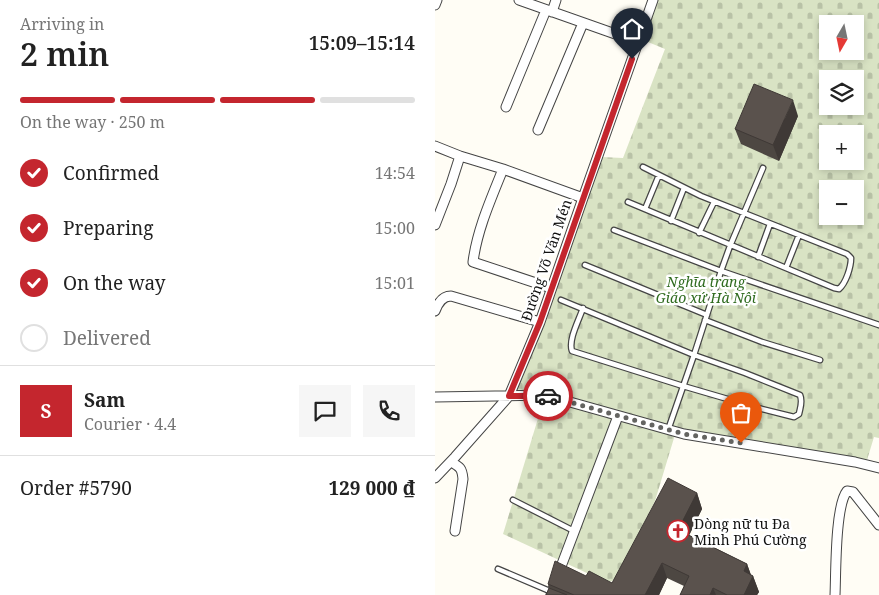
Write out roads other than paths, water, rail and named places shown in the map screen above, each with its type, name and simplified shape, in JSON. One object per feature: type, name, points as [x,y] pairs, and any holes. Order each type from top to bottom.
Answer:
[{"type":"street","points":[[435,5],[437,0]]},
{"type":"street","points":[[519,0],[638,42]]},
{"type":"street","points":[[506,106],[549,11],[556,0]]},
{"type":"street","name":"Đường Võ Văn Mén","points":[[435,478],[509,396],[540,322],[653,0]]},
{"type":"street","points":[[538,130],[583,23]]},
{"type":"street","points":[[435,146],[460,156],[503,168],[583,198]]},
{"type":"street","points":[[435,225],[460,156]]},
{"type":"street","points":[[503,168],[479,232],[473,262],[551,288]]},
{"type":"street","points":[[435,311],[442,298],[451,296],[540,322]]},
{"type":"street","points":[[435,397],[545,395],[684,434],[855,462],[879,468]]},
{"type":"street","points":[[552,593],[561,564],[618,416]]},
{"type":"street","points":[[451,462],[463,471],[455,531]]},
{"type":"street","points":[[835,595],[841,506],[844,494],[847,491],[853,492],[879,526]]},
{"type":"lane","points":[[628,202],[834,288],[839,289],[843,284],[851,262],[851,258],[847,254],[714,202],[643,167]]},
{"type":"lane","points":[[668,430],[730,246],[763,168]]},
{"type":"lane","points":[[645,210],[659,175]]},
{"type":"lane","points":[[671,221],[684,188]]},
{"type":"lane","points":[[699,233],[714,202]]},
{"type":"lane","points":[[758,257],[770,224]]},
{"type":"lane","points":[[614,230],[721,271],[879,325]]},
{"type":"lane","points":[[785,268],[799,235]]},
{"type":"lane","points":[[585,265],[761,342],[821,360]]},
{"type":"lane","points":[[561,300],[583,308],[694,355],[800,395],[802,399],[799,414],[795,417],[758,408],[743,412],[737,410],[731,400],[572,351],[570,347],[572,338],[583,308]]},
{"type":"lane","points":[[513,500],[574,531]]},
{"type":"lane","points":[[499,569],[552,593]]},
{"type":"place","name":"Dòng nữ tu Đa Minh Phú Cường","points":[[678,531]]},
{"type":"park label","name":"Nghĩa trang Giáo xứ Hà Nội","points":[[706,290]]}]
